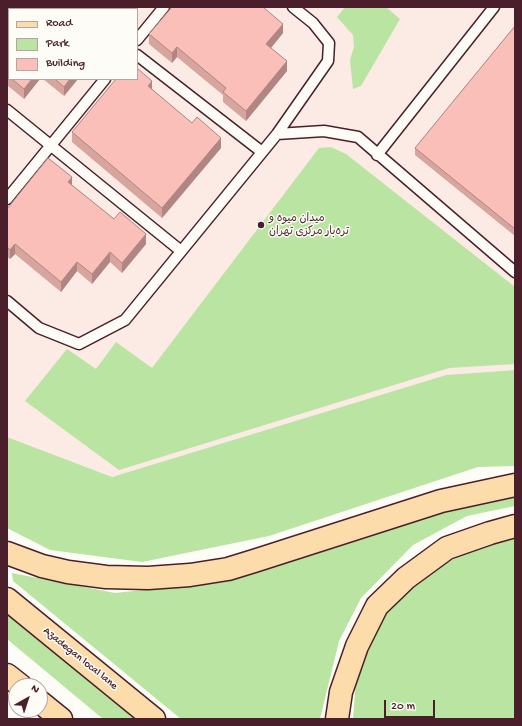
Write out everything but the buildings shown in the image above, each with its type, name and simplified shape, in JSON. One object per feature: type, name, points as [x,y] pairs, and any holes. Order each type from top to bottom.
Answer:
[{"type":"main road","points":[[7,553],[42,566],[68,572],[98,576],[148,578],[190,575],[228,568],[254,561],[441,501],[515,486]]},
{"type":"main road","points":[[337,719],[341,692],[357,646],[377,606],[406,578],[448,548],[515,526]]},
{"type":"main road","name":"Azadegan local lane","points":[[7,599],[154,719]]},
{"type":"main road","points":[[48,708],[61,719]]},
{"type":"lane","points":[[138,39],[164,7]]},
{"type":"lane","points":[[7,301],[40,328],[79,344],[125,320],[277,134],[328,61],[329,43],[313,23],[293,7]]},
{"type":"lane","points":[[377,155],[494,7]]},
{"type":"lane","points":[[138,56],[262,152]]},
{"type":"lane","points":[[7,199],[104,80]]},
{"type":"lane","points":[[7,110],[181,251]]},
{"type":"lane","points":[[277,134],[324,131],[358,137],[377,155],[515,272]]},
{"type":"shaded area","name":"میدان میوه و تره‌بار مرکزی تهران","points":[[7,7],[515,7],[515,370],[446,375],[112,477],[7,437]]},
{"type":"green space","points":[[345,7],[386,7],[400,19],[361,86],[353,89],[350,60],[354,47],[353,35],[337,17]]},
{"type":"green space","points":[[331,147],[346,154],[515,287],[515,364],[449,368],[119,470],[25,401],[67,349],[96,369],[116,342],[152,368],[319,148]]},
{"type":"green space","points":[[515,370],[515,466],[478,467],[269,536],[142,562],[50,550],[7,528],[7,437],[112,477],[446,375]]},
{"type":"green space","points":[[515,495],[515,506],[467,516],[413,545],[361,598],[339,641],[320,719],[181,719],[13,581],[12,573],[115,593],[219,582],[470,501]]},
{"type":"green space","points":[[515,534],[515,719],[353,719],[356,679],[370,643],[386,613],[415,585],[439,567],[483,543]]},
{"type":"green space","points":[[7,614],[135,719],[103,719],[7,639]]},
{"type":"place","name":"میدان میوه و تره‌بار مرکزی تهران","points":[[261,225]]}]
